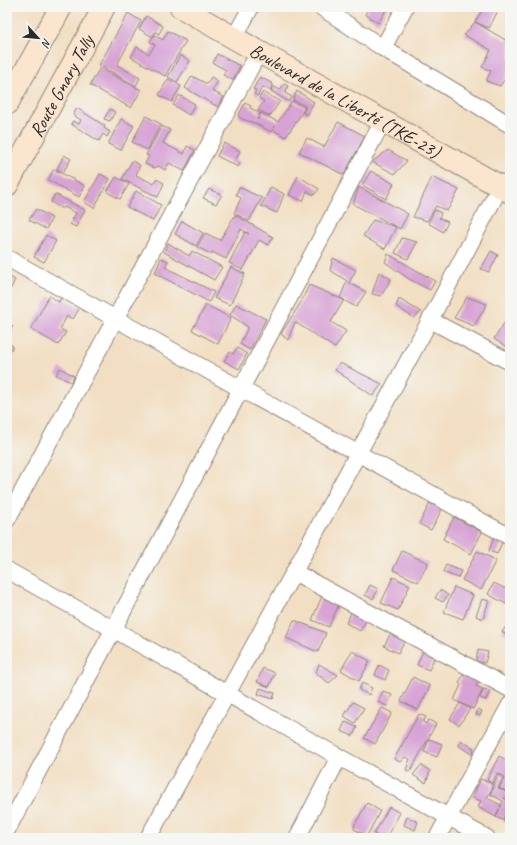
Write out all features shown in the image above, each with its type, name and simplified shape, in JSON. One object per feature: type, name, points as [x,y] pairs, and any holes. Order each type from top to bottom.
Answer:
[{"type":"street","name":"Route Gnary Tally","points":[[7,104],[61,7]]},
{"type":"street","name":"Route Gnary Tally","points":[[7,185],[104,7]]},
{"type":"street","name":"Boulevard de la Liberté (TKE-23)","points":[[181,7],[383,121],[507,186]]},
{"type":"street","points":[[234,38],[251,7]]},
{"type":"street","points":[[321,7],[383,48],[510,125]]},
{"type":"street","points":[[383,48],[405,7]]},
{"type":"street","points":[[7,520],[259,52]]},
{"type":"street","points":[[7,830],[383,121]]},
{"type":"street","points":[[148,838],[430,320],[507,186]]},
{"type":"street","points":[[7,258],[241,389],[510,536]]},
{"type":"street","points":[[430,320],[510,362]]},
{"type":"street","points":[[7,570],[339,757],[487,838]]},
{"type":"street","points":[[294,572],[510,689]]},
{"type":"street","points":[[437,838],[510,705]]},
{"type":"street","points":[[296,838],[339,757]]},
{"type":"building","points":[[370,7],[388,7],[378,23],[365,14]]},
{"type":"building","points":[[484,7],[500,7],[489,28],[475,22]]},
{"type":"building","points":[[128,13],[141,21],[117,65],[140,78],[136,86],[99,65]]},
{"type":"building","points":[[146,16],[163,26],[159,34],[155,32],[153,37],[139,29]]},
{"type":"building","points":[[475,22],[507,41],[510,36],[510,72],[500,86],[486,81],[491,71],[482,67],[491,50],[464,35]]},
{"type":"building","points":[[168,31],[186,41],[165,76],[131,57],[137,47],[149,54],[155,45],[150,42],[154,35],[163,40]]},
{"type":"building","points":[[217,54],[240,66],[233,80],[223,75],[226,70],[213,63]]},
{"type":"building","points":[[180,55],[190,61],[177,82],[168,77]]},
{"type":"building","points":[[100,68],[141,90],[131,108],[90,85]]},
{"type":"building","points":[[192,76],[207,84],[211,77],[218,81],[212,91],[224,97],[218,107],[185,88]]},
{"type":"building","points":[[260,77],[273,84],[270,90],[262,87],[258,96],[254,94],[256,90],[253,89]]},
{"type":"building","points":[[168,79],[181,86],[172,102],[159,95]]},
{"type":"building","points":[[284,84],[288,86],[285,93],[292,97],[289,102],[271,91],[273,86],[280,90]]},
{"type":"building","points":[[297,91],[314,102],[307,115],[303,113],[305,106],[293,100]]},
{"type":"building","points":[[263,92],[280,101],[270,116],[258,110],[264,101],[259,98]]},
{"type":"building","points":[[179,95],[195,104],[189,115],[173,105]]},
{"type":"building","points":[[292,101],[305,108],[286,137],[273,130],[275,126],[271,132],[238,116],[245,103],[251,106],[250,108],[260,113],[257,120],[261,113],[278,122]]},
{"type":"building","points":[[77,108],[105,126],[104,128],[110,132],[107,137],[103,134],[99,141],[71,124],[73,121],[79,124],[81,120],[73,115]]},
{"type":"building","points":[[110,109],[115,112],[110,121],[104,119]]},
{"type":"building","points":[[146,116],[161,124],[147,150],[132,142]]},
{"type":"building","points":[[121,119],[134,126],[121,150],[108,144]]},
{"type":"building","points":[[338,122],[365,136],[344,175],[299,152],[307,138],[324,147]]},
{"type":"building","points":[[162,126],[170,130],[163,143],[184,154],[187,146],[195,150],[184,171],[169,163],[165,170],[159,166],[154,168],[145,164],[149,156],[146,155]]},
{"type":"building","points":[[224,143],[240,151],[235,161],[240,163],[238,167],[217,156]]},
{"type":"building","points":[[388,150],[407,161],[395,174],[372,162]]},
{"type":"building","points":[[64,155],[71,159],[63,172],[57,169]]},
{"type":"building","points":[[132,161],[140,165],[136,175],[154,184],[156,179],[164,183],[158,197],[122,179]]},
{"type":"building","points":[[54,169],[85,186],[79,197],[48,180]]},
{"type":"building","points":[[371,171],[394,184],[386,199],[362,185]]},
{"type":"building","points":[[100,174],[110,179],[94,208],[84,202]]},
{"type":"building","points":[[298,176],[319,189],[314,195],[307,191],[303,201],[289,195]]},
{"type":"building","points":[[116,177],[129,184],[120,199],[107,192]]},
{"type":"building","points":[[432,177],[459,190],[447,211],[436,206],[427,221],[413,217]]},
{"type":"building","points":[[239,187],[262,198],[249,221],[234,213],[241,198],[236,195]]},
{"type":"building","points":[[271,187],[284,194],[277,213],[261,206]]},
{"type":"building","points":[[359,187],[408,214],[400,229],[353,204]]},
{"type":"building","points":[[209,189],[222,195],[216,204],[203,198]]},
{"type":"building","points":[[136,191],[161,205],[153,221],[127,207]]},
{"type":"building","points":[[55,194],[85,210],[76,227],[70,224],[76,213],[64,207],[62,209],[51,202]]},
{"type":"building","points":[[36,209],[52,218],[46,229],[29,220]]},
{"type":"building","points":[[435,210],[441,213],[439,218],[448,222],[443,232],[428,223]]},
{"type":"building","points":[[235,215],[273,237],[268,245],[259,240],[243,270],[229,263],[245,232],[249,234],[241,229],[226,259],[197,247],[205,233],[220,240]]},
{"type":"building","points":[[373,220],[396,227],[385,249],[363,236]]},
{"type":"building","points":[[182,221],[203,233],[196,246],[175,234]]},
{"type":"building","points":[[46,235],[56,241],[44,262],[34,257]]},
{"type":"building","points":[[402,238],[417,242],[408,259],[395,253]]},
{"type":"building","points":[[168,243],[189,256],[192,251],[222,267],[214,280],[164,252]]},
{"type":"building","points":[[491,251],[498,255],[489,272],[481,269]]},
{"type":"building","points":[[388,254],[435,281],[430,290],[409,279],[385,262]]},
{"type":"building","points":[[161,258],[168,261],[165,267],[214,292],[209,302],[155,273]]},
{"type":"building","points":[[333,258],[356,270],[349,283],[366,292],[356,307],[340,298],[347,281],[330,270]]},
{"type":"building","points":[[231,267],[245,274],[230,305],[214,298]]},
{"type":"building","points":[[379,272],[391,279],[381,296],[372,294]]},
{"type":"building","points":[[7,275],[15,280],[7,296]]},
{"type":"building","points":[[309,285],[344,300],[331,322],[346,331],[335,348],[295,322],[288,340],[281,334],[301,302]]},
{"type":"building","points":[[49,296],[59,302],[61,297],[80,307],[73,319],[67,316],[60,329],[66,332],[58,345],[31,329]]},
{"type":"building","points":[[467,297],[487,304],[474,326],[454,318]]},
{"type":"building","points":[[399,299],[421,312],[414,318],[396,306]]},
{"type":"building","points":[[236,304],[266,319],[250,350],[240,344],[248,327],[230,315]]},
{"type":"building","points":[[206,305],[231,318],[218,344],[192,330]]},
{"type":"building","points":[[510,308],[510,317],[506,315]]},
{"type":"building","points":[[505,322],[510,324],[510,349],[494,339]]},
{"type":"building","points":[[7,323],[13,326],[7,337]]},
{"type":"building","points":[[7,342],[13,346],[7,357]]},
{"type":"building","points":[[237,348],[247,354],[239,369],[224,361],[230,352],[233,354]]},
{"type":"building","points":[[340,363],[382,384],[373,396],[335,370]]},
{"type":"building","points":[[60,368],[74,376],[71,382],[56,375]]},
{"type":"building","points":[[430,503],[442,509],[431,530],[419,524]]},
{"type":"building","points":[[454,517],[482,532],[471,554],[443,539]]},
{"type":"building","points":[[494,537],[503,540],[497,554],[489,551]]},
{"type":"building","points":[[402,551],[428,563],[418,582],[393,570]]},
{"type":"building","points":[[477,551],[496,560],[481,590],[462,580]]},
{"type":"building","points":[[446,565],[461,571],[458,578],[443,572]]},
{"type":"building","points":[[393,577],[410,585],[398,610],[381,603]]},
{"type":"building","points":[[494,583],[510,591],[510,596],[506,604],[488,594]]},
{"type":"building","points":[[370,585],[378,589],[373,599],[365,595]]},
{"type":"building","points":[[454,587],[473,595],[463,619],[444,612]]},
{"type":"building","points":[[440,590],[448,595],[443,602],[435,598]]},
{"type":"building","points":[[322,596],[339,604],[329,627],[312,620]]},
{"type":"building","points":[[482,599],[489,601],[483,619],[476,616]]},
{"type":"building","points":[[353,609],[368,617],[360,631],[346,623]]},
{"type":"building","points":[[294,620],[326,633],[318,652],[286,638]]},
{"type":"building","points":[[510,621],[510,636],[502,632]]},
{"type":"building","points":[[391,633],[405,640],[398,653],[384,646]]},
{"type":"building","points":[[478,650],[488,652],[485,663],[476,661]]},
{"type":"building","points":[[352,651],[370,661],[359,681],[341,670]]},
{"type":"building","points":[[423,651],[435,656],[429,670],[417,665]]},
{"type":"building","points":[[319,664],[338,675],[329,683],[316,673]]},
{"type":"building","points":[[379,665],[389,670],[385,680],[375,675]]},
{"type":"building","points":[[263,668],[275,673],[269,687],[257,682]]},
{"type":"building","points":[[464,673],[479,681],[476,686],[483,689],[473,709],[454,700],[461,685],[459,683]]},
{"type":"building","points":[[413,677],[430,686],[418,710],[401,701]]},
{"type":"building","points":[[362,683],[372,688],[369,695],[359,690]]},
{"type":"building","points":[[260,688],[275,693],[273,699],[258,694]]},
{"type":"building","points":[[484,689],[490,691],[486,700],[480,698]]},
{"type":"building","points":[[383,691],[392,695],[387,706],[378,702]]},
{"type":"building","points":[[353,702],[364,708],[355,723],[344,716]]},
{"type":"building","points":[[460,703],[470,709],[459,725],[450,719]]},
{"type":"building","points":[[382,708],[392,713],[375,744],[364,738]]},
{"type":"building","points":[[478,709],[482,711],[480,716],[476,715]]},
{"type":"building","points":[[419,714],[426,717],[423,722],[425,724],[429,720],[436,724],[410,772],[406,770],[410,759],[405,757],[400,762],[394,759]]},
{"type":"building","points":[[345,722],[357,727],[353,736],[341,731]]},
{"type":"building","points":[[429,739],[442,744],[437,757],[424,752]]},
{"type":"building","points":[[460,740],[474,748],[473,755],[459,746]]},
{"type":"building","points":[[499,756],[510,762],[510,785],[506,791],[499,788],[505,777],[497,773],[492,783],[487,780]]},
{"type":"building","points":[[421,765],[430,771],[426,783],[413,775]]},
{"type":"building","points":[[498,775],[503,778],[498,788],[510,794],[510,801],[510,804],[502,820],[496,817],[478,807],[481,801],[472,797],[481,779],[492,784],[491,786],[493,787],[487,798],[501,805],[501,807],[503,801],[490,794],[495,786],[493,785]]},
{"type":"building","points":[[367,803],[380,811],[367,836],[354,829],[354,826]]},
{"type":"building","points":[[389,807],[400,813],[388,834],[392,836],[391,838],[381,838],[374,834]]},
{"type":"building","points":[[510,807],[510,824],[503,821]]},
{"type":"building","points":[[407,817],[418,822],[415,830],[404,825]]}]
